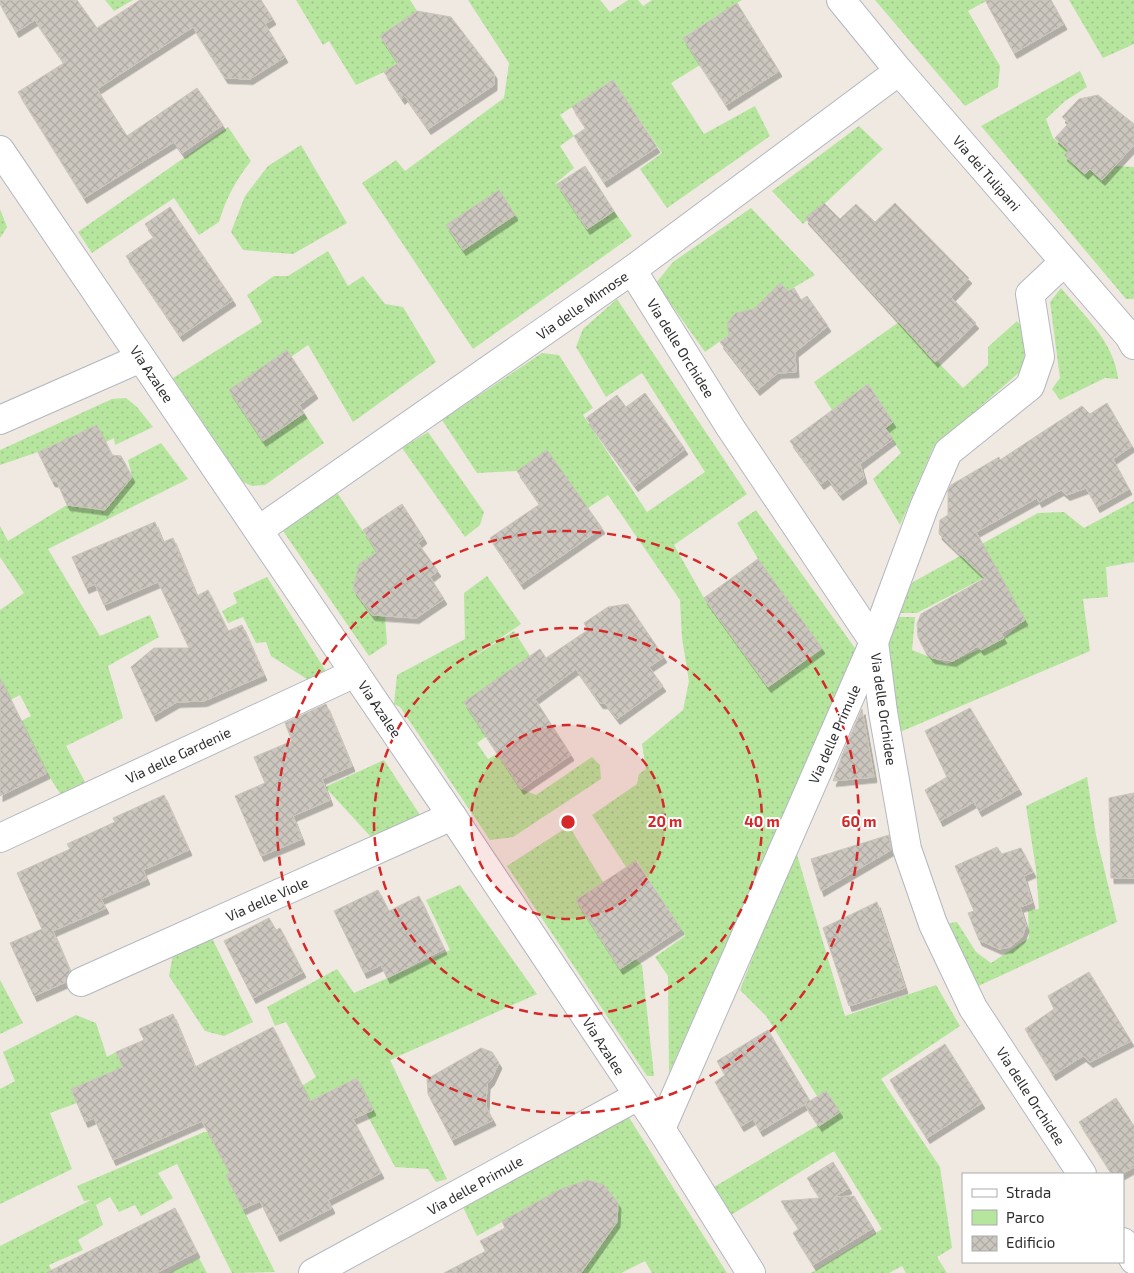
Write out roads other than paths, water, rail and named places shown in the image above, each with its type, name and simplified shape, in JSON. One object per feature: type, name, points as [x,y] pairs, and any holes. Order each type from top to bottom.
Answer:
[{"type":"street","name":"Via dei Tulipani","points":[[841,0],[899,71],[1132,338]]},
{"type":"street","name":"Via delle Mimose","points":[[259,530],[632,270],[899,71]]},
{"type":"street","name":"Via Azalee","points":[[0,150],[452,816],[661,1129],[751,1273]]},
{"type":"street","name":"Via delle Primule","points":[[661,1129],[874,642],[924,507],[948,452],[1030,386],[1040,358],[1030,294],[1064,262]]},
{"type":"street","name":"Via delle Orchidee","points":[[632,270],[730,427],[874,642],[883,712],[907,848],[932,924],[973,1008],[1081,1173]]},
{"type":"street","points":[[0,420],[141,358]]},
{"type":"street","name":"Via delle Gardenie","points":[[0,838],[356,673]]},
{"type":"street","name":"Via delle Viole","points":[[81,982],[452,816]]},
{"type":"street","name":"Via delle Primule","points":[[313,1273],[638,1096]]},
{"type":"street","points":[[1124,1244],[1134,1260]]}]
